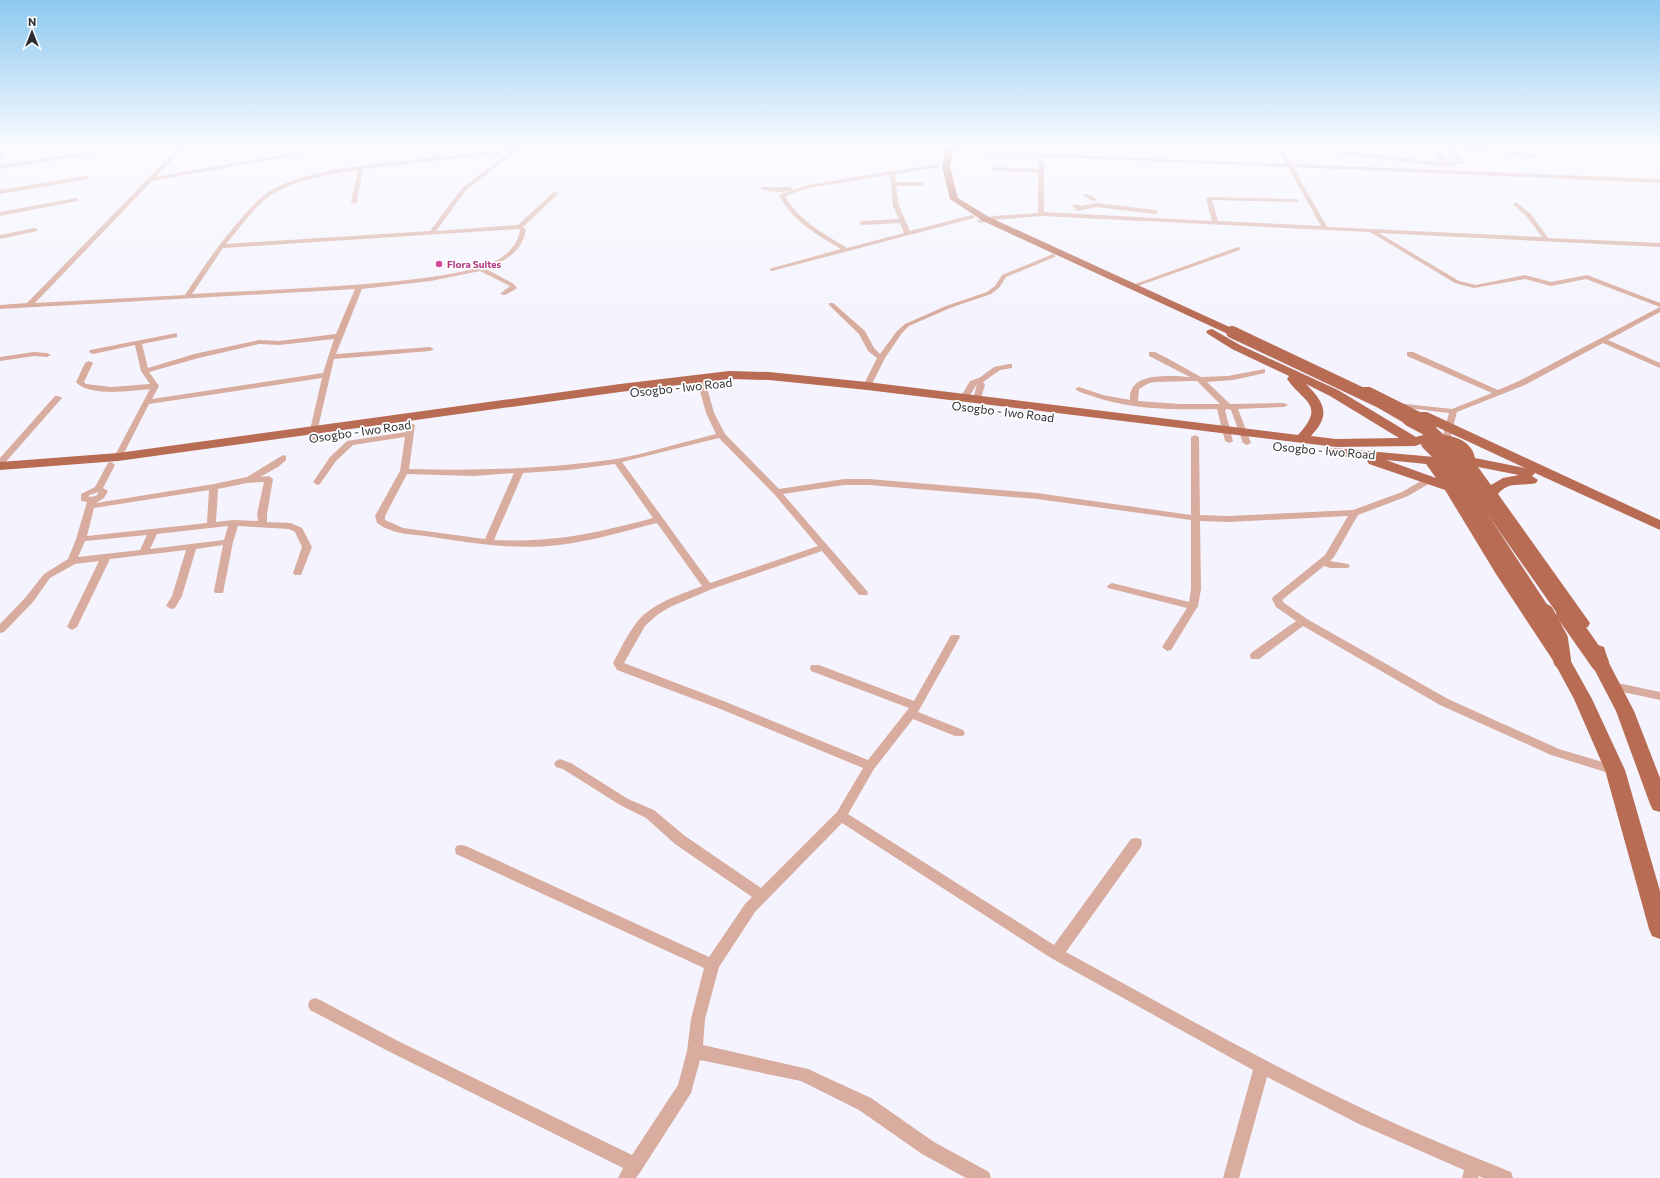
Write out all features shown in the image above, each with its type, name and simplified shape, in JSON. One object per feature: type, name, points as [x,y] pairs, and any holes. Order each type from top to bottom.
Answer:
[{"type":"main road","points":[[949,202],[985,222],[1053,256],[1380,402],[1426,428],[1453,452],[1600,663],[1613,686],[1660,804]]},
{"type":"main road","points":[[958,202],[985,222],[1130,287],[1377,408],[1416,432],[1441,456],[1554,627],[1559,639],[1562,660]]},
{"type":"main road","points":[[1226,334],[1227,342],[1334,393],[1415,442],[1413,446],[1416,451],[1430,460],[1441,482],[1562,660],[1583,699],[1615,770],[1660,929]]},
{"type":"main road","points":[[1226,334],[1265,343],[1404,407],[1447,434],[1465,449],[1469,457],[1467,460],[1589,632],[1597,646],[1600,663]]},
{"type":"main road","points":[[1283,370],[1310,395],[1316,405],[1316,422],[1301,439]]},
{"type":"main road","name":"Osogbo - Iwo Road","points":[[0,474],[42,472],[312,435],[712,376],[769,376],[971,398],[1228,436],[1299,450],[1387,456],[1430,460],[1452,464],[1461,463],[1467,460]]},
{"type":"main road","name":"Osogbo - Iwo Road","points":[[312,435],[350,438],[702,384],[735,382],[799,385],[1195,437],[1228,436]]},
{"type":"main road","name":"Osogbo - Iwo Road","points":[[1246,439],[1301,439],[1336,442],[1415,442],[1424,438],[1447,434],[1473,439],[1561,481]]},
{"type":"main road","points":[[1354,454],[1441,482],[1464,478],[1486,488],[1505,481],[1561,481]]},
{"type":"main road","points":[[1467,460],[1561,481],[1660,526]]},
{"type":"main road","name":"Osogbo - Iwo Road","points":[[0,465],[115,461]]},
{"type":"street","points":[[0,214],[65,202]]},
{"type":"street","points":[[28,306],[129,202]]},
{"type":"street","points":[[187,297],[221,246],[259,202]]},
{"type":"street","points":[[432,232],[454,202]]},
{"type":"street","points":[[221,246],[520,227],[546,202]]},
{"type":"street","points":[[785,202],[794,214],[846,250]]},
{"type":"street","points":[[895,202],[902,222],[908,234]]},
{"type":"street","points":[[1041,202],[1041,214]]},
{"type":"street","points":[[1080,216],[1081,208],[1092,202]]},
{"type":"street","points":[[1106,202],[1155,212]]},
{"type":"street","points":[[1210,202],[1215,222]]},
{"type":"street","points":[[1310,202],[1325,228]]},
{"type":"street","points":[[1516,204],[1523,209],[1539,227],[1546,239]]},
{"type":"street","points":[[772,269],[908,234],[1011,217],[1041,214],[1660,245]]},
{"type":"street","points":[[985,222],[1011,217]]},
{"type":"street","points":[[862,223],[876,225],[902,222]]},
{"type":"street","points":[[0,307],[360,288],[424,280],[481,269],[501,261],[516,248],[523,230],[520,227]]},
{"type":"street","points":[[0,238],[35,230]]},
{"type":"street","points":[[1370,230],[1457,282],[1470,286],[1483,286],[1525,277],[1551,284],[1587,277],[1660,305]]},
{"type":"street","points":[[1130,287],[1238,249]]},
{"type":"street","points":[[867,386],[881,358],[899,332],[907,325],[948,307],[989,293],[997,288],[1004,276],[1053,256]]},
{"type":"street","points":[[481,269],[512,285],[514,288],[503,294]]},
{"type":"street","points":[[312,435],[331,357],[338,336],[360,288]]},
{"type":"street","points":[[831,304],[862,333],[871,349],[881,358]]},
{"type":"street","points":[[1404,407],[1453,411],[1499,393],[1557,366],[1660,309]]},
{"type":"street","points":[[93,352],[138,344],[174,335]]},
{"type":"street","points":[[144,372],[197,356],[259,342],[286,342],[338,336]]},
{"type":"street","points":[[1603,340],[1660,366]]},
{"type":"street","points":[[138,344],[144,372],[155,386]]},
{"type":"street","points":[[331,357],[430,350]]},
{"type":"street","points":[[0,359],[34,354],[47,355]]},
{"type":"street","points":[[1152,354],[1182,368],[1200,380],[1225,406],[1234,409],[1246,439]]},
{"type":"street","points":[[1410,354],[1499,393]]},
{"type":"street","points":[[89,363],[80,382],[84,386],[134,389],[155,386]]},
{"type":"street","points":[[971,398],[973,383],[980,382],[992,370],[1008,366]]},
{"type":"street","points":[[1134,402],[1132,394],[1136,387],[1145,382],[1237,377],[1262,372]]},
{"type":"street","points":[[148,402],[327,375]]},
{"type":"street","points":[[971,398],[981,385],[980,382]]},
{"type":"street","points":[[702,384],[710,413],[721,435],[777,492],[863,593]]},
{"type":"street","points":[[155,386],[148,402],[98,489],[88,492],[84,496],[84,499],[91,503],[214,487],[247,480],[269,479],[262,514],[263,525]]},
{"type":"street","points":[[1079,389],[1108,399],[1134,402],[1195,406],[1284,405]]},
{"type":"street","points":[[0,465],[58,398]]},
{"type":"street","points":[[1225,406],[1221,409],[1228,436]]},
{"type":"street","points":[[1447,434],[1453,411]]},
{"type":"street","points":[[410,430],[404,471],[380,516],[380,521],[383,524],[406,530],[488,542],[516,544],[557,542],[592,537],[660,520]]},
{"type":"street","points":[[404,471],[474,473],[519,471],[617,461],[721,435]]},
{"type":"street","points":[[1167,648],[1193,606],[1196,589],[1195,437]]},
{"type":"street","points":[[317,482],[350,438]]},
{"type":"street","points":[[247,480],[283,458]]},
{"type":"street","points":[[617,461],[708,587]]},
{"type":"street","points":[[488,542],[519,471]]},
{"type":"street","points":[[777,492],[844,482],[869,482],[1036,496],[1196,518],[1228,519],[1354,513],[1441,482]]},
{"type":"street","points":[[211,525],[214,487]]},
{"type":"street","points":[[72,561],[81,539],[91,503]]},
{"type":"street","points":[[1354,513],[1327,560],[1277,599],[1280,605],[1303,621],[1444,702],[1555,752],[1615,770]]},
{"type":"street","points":[[219,591],[228,542],[234,523]]},
{"type":"street","points":[[81,539],[234,523],[291,526],[300,530],[307,547],[298,573]]},
{"type":"street","points":[[144,552],[154,531]]},
{"type":"street","points":[[0,630],[29,600],[47,576],[72,561],[228,542]]},
{"type":"street","points":[[171,606],[177,596],[192,547]]},
{"type":"street","points":[[824,547],[682,597],[653,613],[641,624],[618,663],[621,667],[722,705],[870,766]]},
{"type":"street","points":[[72,627],[106,557]]},
{"type":"street","points":[[1112,586],[1193,606]]},
{"type":"street","points":[[1255,656],[1303,621]]},
{"type":"street","points":[[626,1178],[685,1088],[695,1051],[698,1018],[712,965],[750,908],[841,816],[870,766],[914,710],[955,637]]},
{"type":"street","points":[[815,668],[914,710],[959,733]]},
{"type":"street","points":[[1613,686],[1660,696]]},
{"type":"street","points":[[560,764],[567,766],[624,802],[650,814],[680,840],[762,896]]},
{"type":"street","points":[[841,816],[1056,954],[1262,1066],[1471,1172],[1505,1178]]},
{"type":"street","points":[[1056,954],[1136,843]]},
{"type":"street","points":[[461,850],[712,965]]},
{"type":"street","points":[[315,1005],[393,1046],[635,1165]]},
{"type":"street","points":[[695,1051],[803,1074],[864,1104],[928,1148],[983,1178]]},
{"type":"street","points":[[1231,1178],[1262,1066]]},
{"type":"place","name":"Flora Suites","points":[[439,264]]}]
